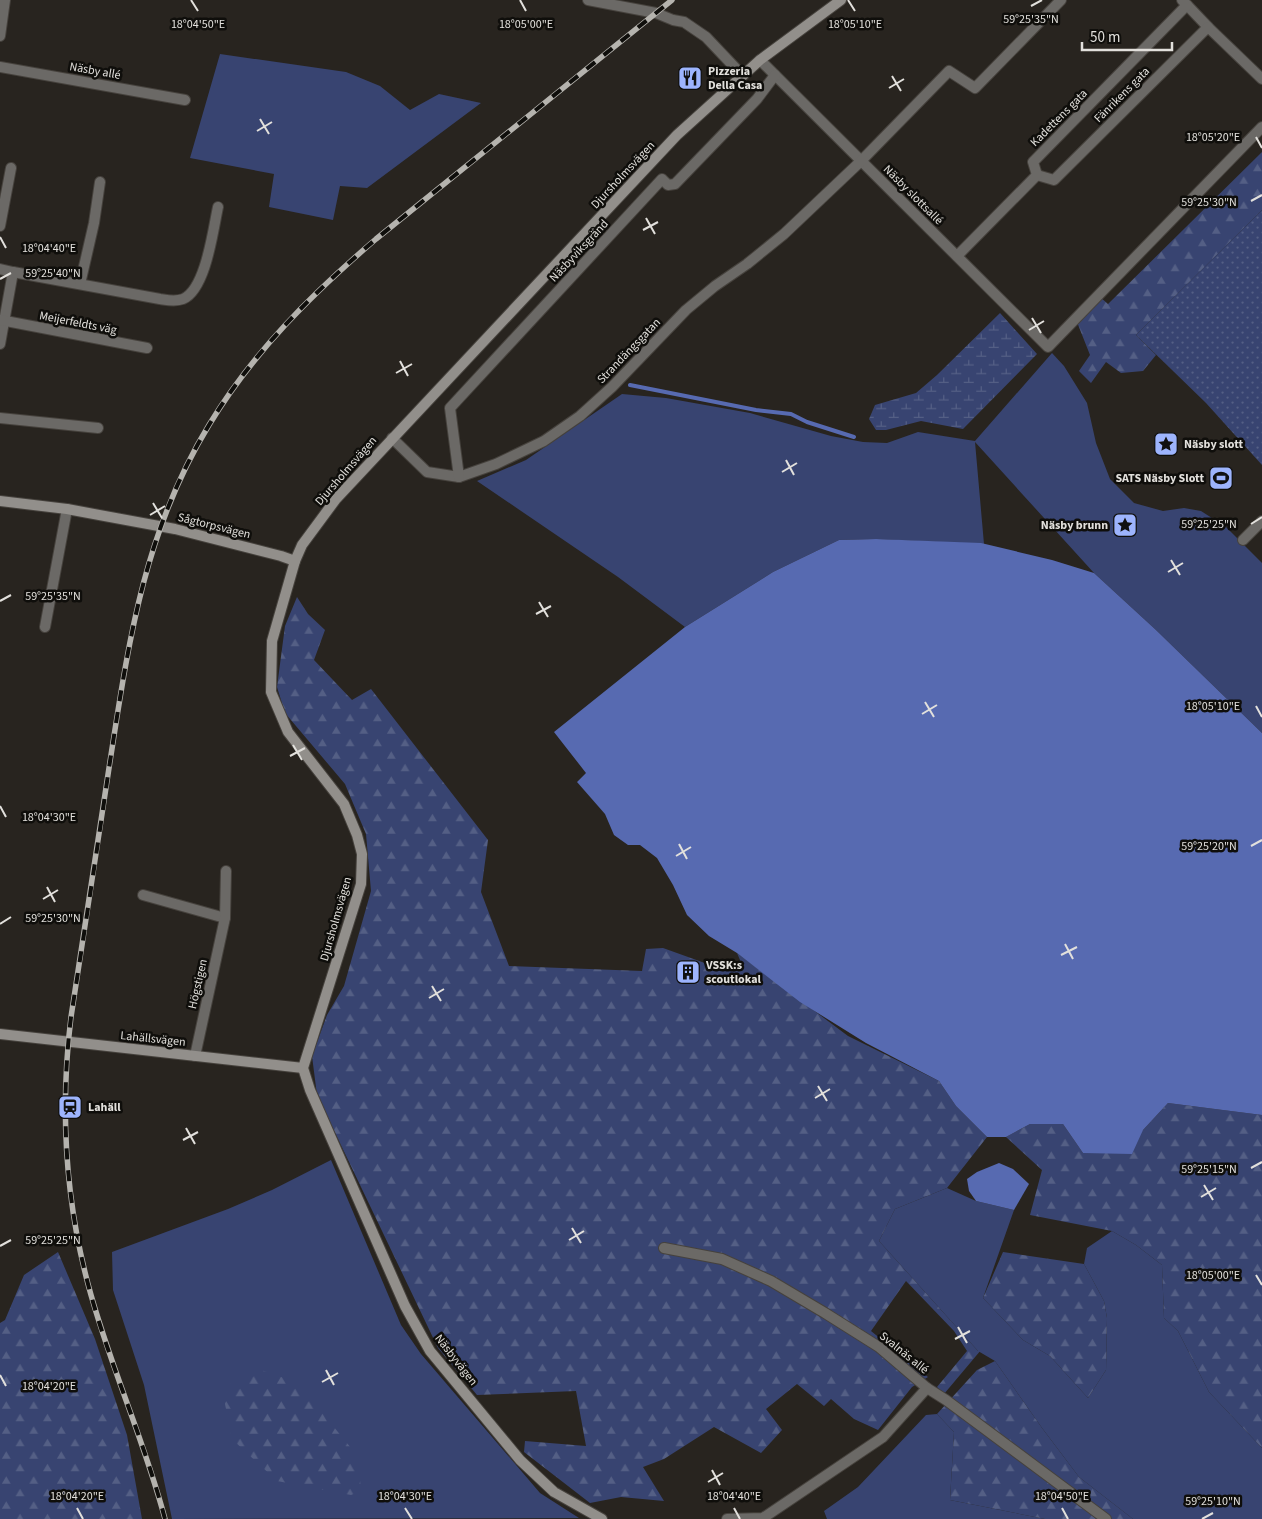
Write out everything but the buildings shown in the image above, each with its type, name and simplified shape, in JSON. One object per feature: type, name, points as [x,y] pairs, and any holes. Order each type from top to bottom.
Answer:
[{"type":"street","points":[[0,36],[5,0]]},
{"type":"street","points":[[588,0],[608,2],[656,13],[686,23],[706,37],[742,76]]},
{"type":"street","name":"Djursholmsvägen","points":[[303,1068],[361,884],[362,854],[344,804],[288,732],[271,692],[272,641],[294,561],[302,546],[336,499],[677,135],[760,60],[841,0]]},
{"type":"street","points":[[861,161],[949,71],[976,88],[1061,0]]},
{"type":"street","points":[[1185,3],[1262,79]]},
{"type":"street","name":"Kadettens gata","points":[[1037,175],[1033,162],[1185,3]]},
{"type":"street","name":"Fänrikens gata","points":[[1037,175],[1054,180],[1208,27]]},
{"type":"street","name":"Näsby slottsallé","points":[[760,60],[1048,347],[1262,127]]},
{"type":"street","name":"Näsby allé","points":[[0,67],[185,100]]},
{"type":"street","name":"Näsbyviksgränd","points":[[459,477],[450,408],[662,179],[668,185],[675,184],[757,99],[775,75]]},
{"type":"street","name":"Strandängsgatan","points":[[392,438],[427,472],[459,477],[496,464],[544,441],[580,416],[612,387],[686,310],[784,234],[861,161]]},
{"type":"street","points":[[0,226],[11,168]]},
{"type":"street","points":[[957,256],[1037,175]]},
{"type":"street","points":[[80,284],[94,223],[100,182]]},
{"type":"street","points":[[0,269],[160,299],[174,301],[183,299],[193,290],[205,268],[218,207]]},
{"type":"street","points":[[0,344],[2,320],[13,272]]},
{"type":"street","name":"Meijerfeldts väg","points":[[2,320],[148,348]]},
{"type":"street","points":[[0,418],[98,428]]},
{"type":"street","name":"Sågtorpsvägen","points":[[0,501],[67,509],[175,529],[294,561]]},
{"type":"street","points":[[44,626],[67,509]]},
{"type":"street","points":[[1244,540],[1262,521]]},
{"type":"street","name":"Högstigen","points":[[195,1056],[225,918],[226,871]]},
{"type":"street","points":[[143,895],[225,918]]},
{"type":"street","name":"Lahällsvägen","points":[[0,1034],[303,1068]]},
{"type":"street","name":"Näsbyvägen","points":[[303,1068],[310,1090],[405,1306],[430,1351],[520,1460],[554,1492],[602,1519]]},
{"type":"street","name":"Svalnäs allé","points":[[664,1248],[722,1259],[771,1281],[825,1313],[879,1347],[927,1388],[946,1400],[1106,1519]]},
{"type":"street","points":[[727,1519],[763,1518],[883,1437],[927,1388]]},
{"type":"green space","points":[[220,54],[346,72],[380,86],[410,110],[439,94],[481,103],[367,188],[340,186],[333,220],[269,207],[274,174],[190,158]]},
{"type":"green space","points":[[1262,152],[1262,210],[1136,335],[1156,355],[1143,371],[1121,373],[1106,362],[1091,383],[1079,371],[1090,355],[1077,322],[1100,297],[1108,304]]},
{"type":"green space","points":[[1262,210],[1262,465],[1206,403],[1136,335]]},
{"type":"green space","points":[[1000,313],[1037,354],[963,429],[921,421],[886,430],[876,430],[869,419],[875,405],[916,393]]},
{"type":"green space","points":[[1052,353],[1064,366],[1087,403],[1096,443],[1110,479],[1134,503],[1163,511],[1184,508],[1201,511],[1226,527],[1262,563],[1262,733],[1094,573],[975,442],[984,544],[876,539],[839,540],[773,572],[685,627],[618,577],[477,481],[526,460],[622,394],[666,398],[750,413],[831,436],[863,442],[887,443],[918,432],[975,441]]},
{"type":"green space","points":[[297,597],[308,614],[325,630],[314,660],[352,700],[371,689],[488,840],[481,892],[509,966],[642,971],[646,949],[663,948],[727,971],[734,968],[740,960],[737,953],[848,1036],[939,1081],[956,1106],[987,1137],[947,1188],[895,1209],[879,1241],[978,1351],[981,1350],[944,1394],[937,1387],[967,1351],[954,1331],[906,1281],[871,1331],[928,1377],[912,1387],[878,1430],[854,1419],[831,1399],[824,1406],[797,1384],[766,1409],[782,1430],[761,1453],[714,1427],[664,1459],[643,1467],[664,1501],[621,1497],[590,1503],[524,1452],[525,1441],[586,1446],[576,1391],[477,1395],[438,1348],[317,1095],[312,1056],[327,1015],[344,986],[371,891],[366,834],[345,784],[285,713],[277,687],[285,626]]},
{"type":"green space","points":[[1168,1103],[1262,1115],[1262,1448],[1209,1392],[1178,1331],[1164,1318],[1162,1265],[1136,1245],[1112,1231],[1030,1215],[1042,1170],[1006,1137],[1030,1124],[1063,1124],[1083,1153],[1143,1130]]},
{"type":"green space","points":[[331,1160],[401,1325],[421,1354],[540,1493],[579,1518],[172,1519],[144,1385],[113,1290],[112,1252],[228,1209],[272,1190]]},
{"type":"green space","points":[[947,1188],[976,1201],[1014,1210],[983,1298],[1023,1340],[1050,1356],[1088,1398],[1106,1370],[1107,1318],[1104,1301],[1084,1264],[1087,1248],[1112,1231],[1136,1245],[1162,1265],[1164,1318],[1178,1331],[1209,1392],[1262,1448],[1262,1519],[1133,1519],[1079,1477],[995,1361],[978,1351],[879,1241],[895,1209]]},
{"type":"green space","points":[[58,1252],[95,1339],[127,1435],[142,1519],[0,1519],[0,1323],[5,1320],[24,1275]]},
{"type":"green space","points":[[1003,1252],[1084,1264],[1104,1301],[1107,1318],[1106,1370],[1088,1398],[1050,1356],[1023,1340],[983,1298]]},
{"type":"green space","points":[[995,1361],[1079,1477],[1133,1519],[1045,1519],[950,1500],[954,1432],[937,1414],[977,1370]]},
{"type":"green space","points":[[261,1370],[293,1381],[311,1399],[351,1448],[359,1466],[361,1491],[351,1495],[277,1481],[232,1439],[223,1394],[233,1381]]},
{"type":"green space","points":[[937,1414],[954,1432],[950,1500],[1045,1519],[827,1519],[824,1511],[858,1487],[926,1415]]},
{"type":"shaded area","points":[[876,539],[981,543],[1052,560],[1094,573],[1262,733],[1262,1115],[1168,1103],[1143,1130],[1132,1154],[1083,1153],[1063,1124],[1030,1124],[1006,1137],[987,1137],[956,1106],[939,1081],[866,1043],[800,1002],[737,953],[709,936],[687,915],[673,885],[657,858],[640,845],[628,845],[614,835],[605,814],[577,782],[586,773],[554,732],[685,627],[773,572],[839,540]]},
{"type":"shaded area","points":[[999,1163],[1013,1169],[1029,1184],[1014,1210],[976,1201],[969,1191],[967,1179],[977,1172]]},
{"type":"waterway","points":[[630,385],[756,410],[791,414],[807,422],[854,437]]},
{"type":"railway","points":[[165,1519],[157,1489],[96,1314],[88,1284],[74,1218],[65,1118],[71,1017],[109,768],[123,678],[141,591],[153,549],[168,507],[209,425],[226,398],[285,325],[329,281],[376,239],[672,0]]},
{"type":"place","name":"Pizzeria Della Casa","points":[[690,78]]},
{"type":"place","name":"Näsby slott","points":[[1166,444]]},
{"type":"place","name":"SATS Näsby Slott","points":[[1221,478]]},
{"type":"place","name":"Näsby brunn","points":[[1125,525]]},
{"type":"place","name":"VSSK:s scoutlokal","points":[[688,972]]},
{"type":"place","name":"Lahäll","points":[[70,1107]]}]
